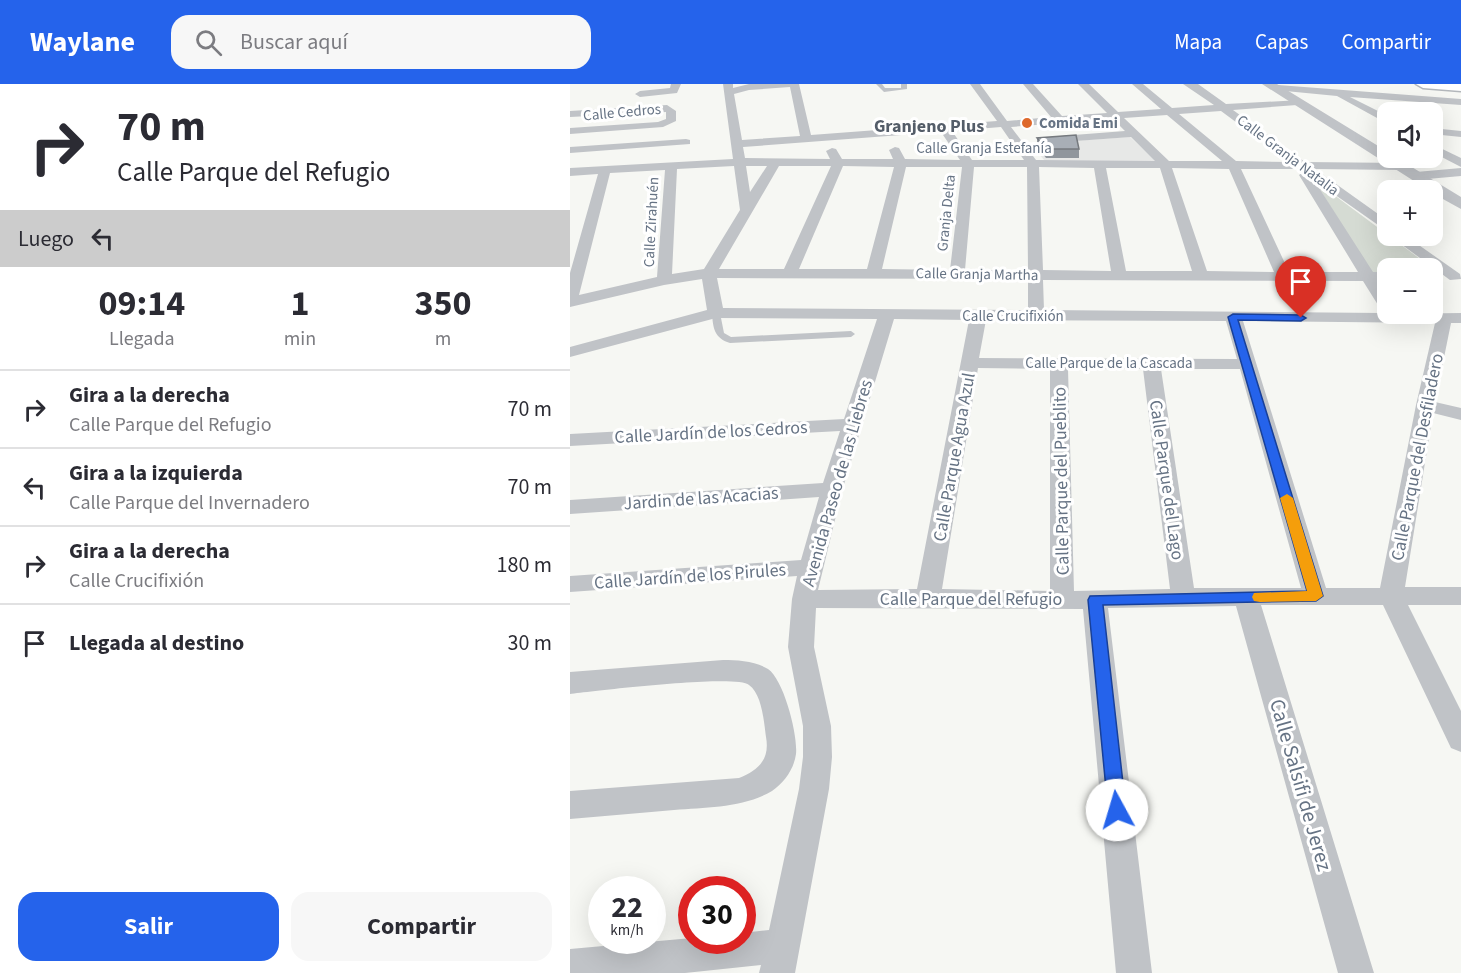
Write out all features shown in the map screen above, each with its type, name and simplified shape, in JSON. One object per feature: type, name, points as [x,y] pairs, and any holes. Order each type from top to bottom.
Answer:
[{"type":"main road","points":[[1423,84],[1461,87]]},
{"type":"street","points":[[632,84],[628,95],[670,92],[676,89],[676,84]]},
{"type":"street","points":[[747,212],[729,88],[794,84],[806,139]]},
{"type":"street","points":[[975,84],[1004,123],[1029,141],[1133,134]]},
{"type":"street","points":[[1028,84],[1059,119]]},
{"type":"street","points":[[1083,84],[1165,164],[1201,274]]},
{"type":"street","points":[[1137,84],[1233,165],[1283,276]]},
{"type":"street","name":"Calle Granja Natalia","points":[[1188,84],[1223,107],[1377,220]]},
{"type":"street","points":[[1266,87],[1461,102]]},
{"type":"street","points":[[1266,87],[1297,102],[1377,152]]},
{"type":"street","points":[[1266,87],[1278,103],[1373,166],[1405,180]]},
{"type":"street","points":[[1335,93],[1377,113]]},
{"type":"street","points":[[738,144],[1297,102]]},
{"type":"street","name":"Calle Cedros","points":[[570,114],[668,108],[671,111],[671,121],[659,125],[570,131]]},
{"type":"street","name":"Granja Delta","points":[[944,128],[968,163],[957,274]]},
{"type":"street","points":[[874,273],[901,163],[887,132]]},
{"type":"street","points":[[1443,132],[1461,134]]},
{"type":"street","points":[[790,272],[838,163],[825,137]]},
{"type":"street","points":[[1029,141],[1033,164],[1037,275],[1035,316]]},
{"type":"street","points":[[570,150],[686,142]]},
{"type":"street","points":[[1443,153],[1461,163]]},
{"type":"street","name":"Calle Granja Estefanía","points":[[570,172],[739,162],[1377,166]]},
{"type":"street","points":[[716,313],[709,273],[775,162]]},
{"type":"street","points":[[1099,164],[1119,275]]},
{"type":"street","points":[[1299,165],[1377,292]]},
{"type":"street","name":"Calle Zirahuén","points":[[664,280],[671,166]]},
{"type":"street","points":[[1401,168],[1411,180]]},
{"type":"street","points":[[570,302],[605,170]]},
{"type":"street","points":[[1430,180],[1461,172]]},
{"type":"street","points":[[1443,196],[1461,204]]},
{"type":"street","points":[[1443,210],[1461,221]]},
{"type":"street","points":[[1412,246],[1458,277]]},
{"type":"street","name":"Calle Granja Martha","points":[[570,302],[664,280],[709,273],[1201,274],[1377,277]]},
{"type":"street","name":"Calle Crucifixión","points":[[570,352],[716,313],[1233,317],[1377,314]]},
{"type":"street","name":"Avenida Paseo de las Liebres","points":[[779,960],[818,759],[817,728],[803,663],[801,639],[804,599],[810,567],[832,489],[887,315]]},
{"type":"street","name":"Calle Parque Agua Azul","points":[[928,598],[978,316]]},
{"type":"street","points":[[1233,317],[1316,596]]},
{"type":"street","name":"Calle Parque del Desfiladero","points":[[1391,596],[1425,405],[1453,318]]},
{"type":"street","name":"Calle Parque de la Cascada","points":[[971,363],[1246,364]]},
{"type":"street","name":"Calle Parque del Pueblito","points":[[1059,363],[1062,599]]},
{"type":"street","name":"Calle Parque del Lago","points":[[1151,363],[1183,597]]},
{"type":"street","points":[[1425,405],[1461,414]]},
{"type":"street","name":"Calle Jardín de los Cedros","points":[[570,440],[852,424]]},
{"type":"street","name":"Jardin de las Acacias","points":[[570,507],[832,489]]},
{"type":"street","name":"Calle Jardín de los Pirules","points":[[570,584],[810,567]]},
{"type":"street","points":[[1391,596],[1461,740]]},
{"type":"street","name":"Calle Parque del Refugio","points":[[804,599],[1095,600],[1183,597],[1461,597]]},
{"type":"street","name":"Calle Salsifi de Jerez","points":[[1246,597],[1356,973]]},
{"type":"street","points":[[1095,600],[1134,973]]},
{"type":"street","points":[[570,683],[720,671],[751,673],[761,679],[767,689],[781,733],[782,749],[779,764],[772,775],[758,785],[739,792],[570,805]]},
{"type":"street","points":[[570,967],[779,960]]},
{"type":"lane","points":[[879,84],[884,90],[894,91],[904,89],[904,84]]},
{"type":"lane","points":[[716,313],[719,334],[722,338],[730,340],[851,334]]},
{"type":"shaded area","points":[[1130,137],[1156,161],[1045,161],[1030,144]]},
{"type":"shaded area","points":[[1314,180],[1377,227],[1377,246],[1403,246],[1419,258],[1377,258],[1377,272],[1371,272]]},
{"type":"building","points":[[1076,135],[1079,149],[1046,149],[1037,138]]},
{"type":"slow traffic","points":[[1260,597],[1316,596],[1287,498]]},
{"type":"place","name":"Comida Emi","points":[[1027,123]]},
{"type":"district","name":"Granjeno Plus","points":[[929,126]]},
{"type":"route","points":[[1117,810],[1095,600],[1316,596],[1233,317],[1301,318]]}]
